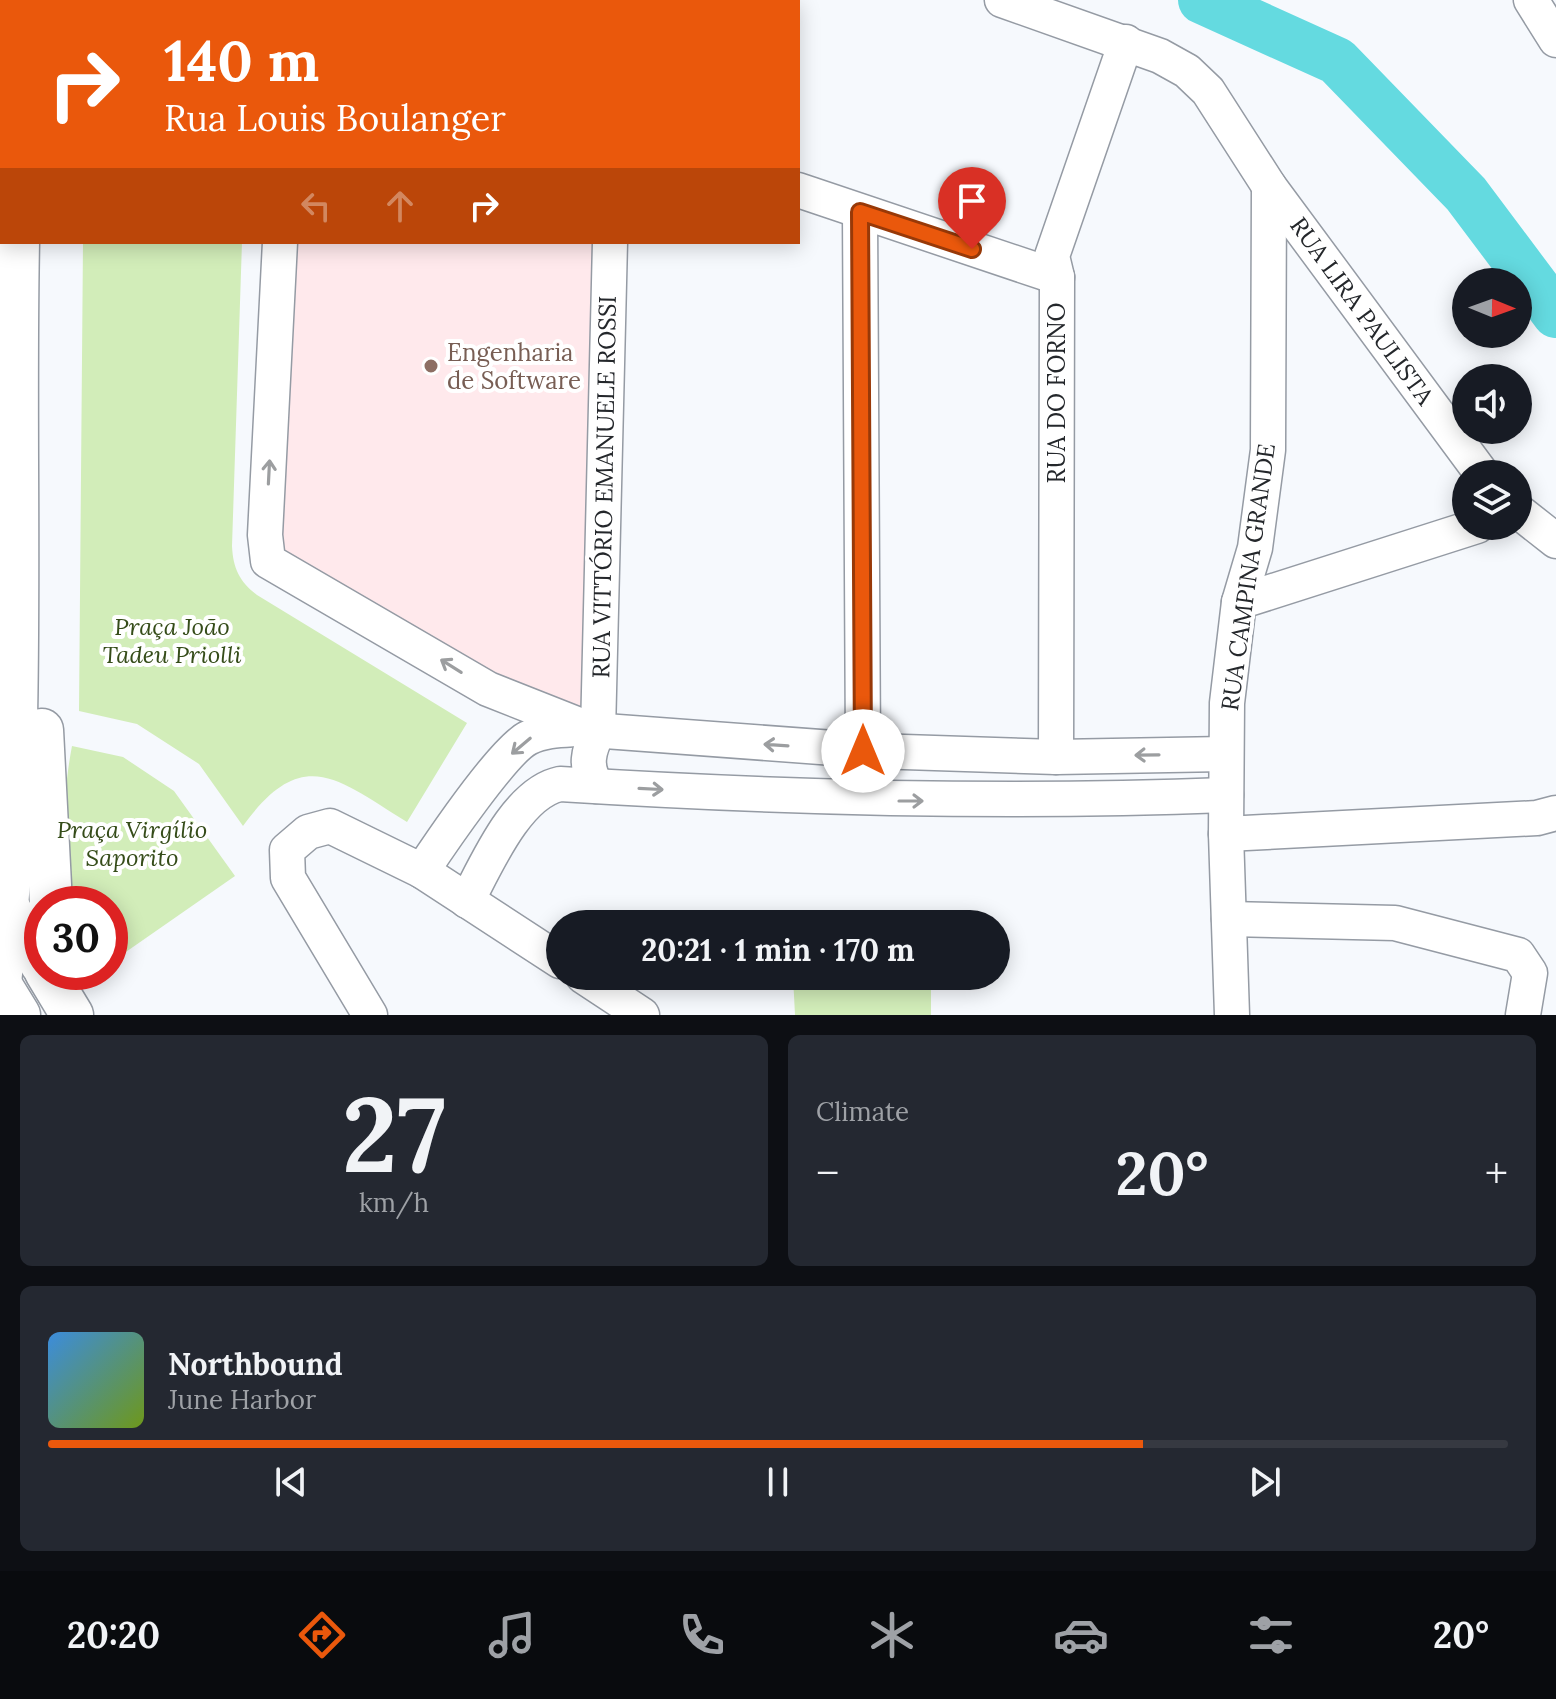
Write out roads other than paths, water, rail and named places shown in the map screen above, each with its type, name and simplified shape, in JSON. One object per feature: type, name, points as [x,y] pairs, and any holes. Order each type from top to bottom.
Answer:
[{"type":"main road","points":[[3,1015],[0,984],[24,264]]},
{"type":"main road","points":[[24,264],[42,754],[50,886]]},
{"type":"main road","points":[[4,900],[24,934]]},
{"type":"main road","points":[[0,984],[19,1015]]},
{"type":"street","name":"RUA LIRA PAULISTA","points":[[1002,0],[1126,42],[1187,71],[1208,91],[1269,186],[1472,460]]},
{"type":"street","points":[[1531,0],[1556,40]]},
{"type":"street","name":"RUA DO FORNO","points":[[1056,757],[1057,277],[1052,256],[1126,42]]},
{"type":"street","name":"RUA CAMPINA GRANDE","points":[[1232,1015],[1225,754],[1230,672],[1239,602],[1255,548],[1268,450],[1269,186]]},
{"type":"street","points":[[800,191],[1057,277]]},
{"type":"street","points":[[860,212],[863,751]]},
{"type":"street","points":[[280,244],[265,549],[273,567],[488,689],[598,732]]},
{"type":"street","name":"RUA VITTÓRIO EMANUELE ROSSI","points":[[597,786],[589,774],[588,764],[598,732],[610,244]]},
{"type":"street","points":[[1532,522],[1556,541]]},
{"type":"street","points":[[1239,602],[1452,534]]},
{"type":"street","points":[[422,871],[504,762],[526,739],[549,731],[863,751],[1056,757],[1225,754]]},
{"type":"street","points":[[467,901],[523,806],[543,788],[560,784],[869,800],[1061,802],[1226,795]]},
{"type":"street","points":[[1226,834],[1537,818],[1556,813]]},
{"type":"street","points":[[370,1015],[288,878],[287,850],[308,832],[330,826],[422,871],[546,952]]},
{"type":"street","points":[[1229,919],[1395,923],[1518,955],[1530,973],[1523,1015]]},
{"type":"street","points":[[604,990],[642,1015]]},
{"type":"waterway","points":[[1202,0],[1337,61],[1466,194],[1556,314]]},
{"type":"place","name":"Engenharia de Software","points":[[431,366]]},
{"type":"park label","name":"Praça João Tadeu Priolli","points":[[172,640]]},
{"type":"park label","name":"Praça Virgílio Saporito","points":[[132,843]]}]
